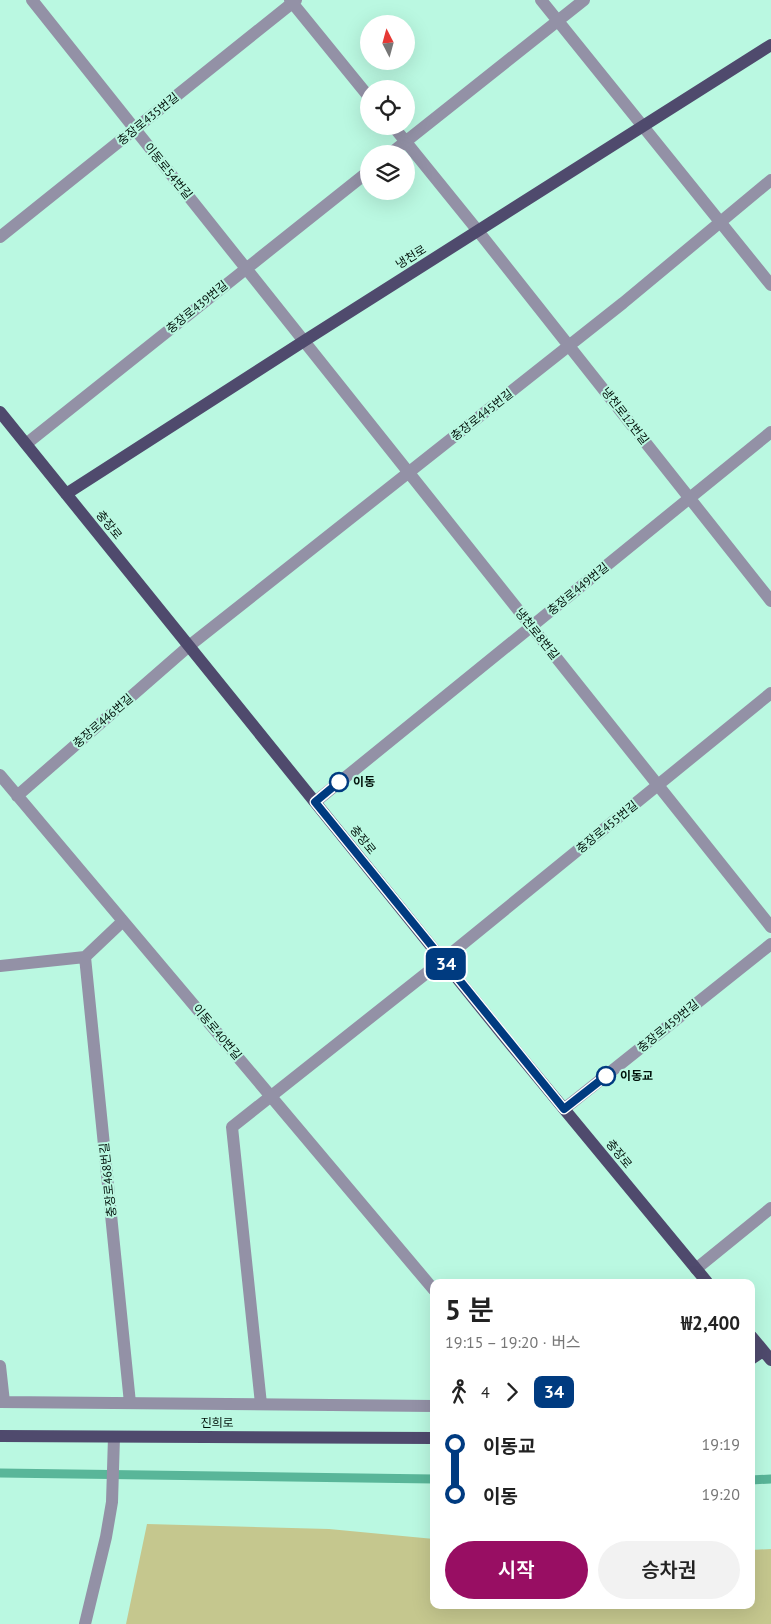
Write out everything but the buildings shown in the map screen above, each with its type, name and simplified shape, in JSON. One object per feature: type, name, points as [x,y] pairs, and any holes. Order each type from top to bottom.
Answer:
[{"type":"main road","name":"냉천로","points":[[66,494],[771,45]]},
{"type":"main road","name":"충장로","points":[[0,412],[564,1109],[704,1279]]},
{"type":"main road","points":[[755,1340],[768,1353],[755,1358]]},
{"type":"main road","name":"진희로","points":[[0,1436],[430,1438]]},
{"type":"street","name":"이동로54번길","points":[[32,0],[304,341]]},
{"type":"street","points":[[541,0],[771,285]]},
{"type":"street","points":[[401,145],[584,0]]},
{"type":"street","name":"충장로435번길","points":[[0,237],[293,1]]},
{"type":"street","points":[[293,1],[360,86]]},
{"type":"street","name":"냉천로12번길","points":[[400,135],[771,601]]},
{"type":"street","name":"충장로439번길","points":[[26,444],[360,178]]},
{"type":"street","name":"충장로445번길","points":[[189,646],[569,346],[771,180]]},
{"type":"street","name":"냉천로8번길","points":[[304,341],[771,927]]},
{"type":"street","name":"충장로449번길","points":[[315,802],[771,432]]},
{"type":"street","name":"충장로446번길","points":[[9,791],[189,646]]},
{"type":"street","name":"충장로455번길","points":[[271,1097],[443,960],[771,693]]},
{"type":"street","name":"이동로40번길","points":[[0,775],[9,791],[123,922],[430,1285]]},
{"type":"street","points":[[0,966],[85,957],[123,922]]},
{"type":"street","name":"충장로459번길","points":[[564,1109],[771,944]]},
{"type":"street","name":"충장로468번길","points":[[85,957],[130,1403]]},
{"type":"street","points":[[261,1404],[232,1127],[271,1097]]},
{"type":"street","points":[[696,1269],[771,1208]]},
{"type":"street","points":[[0,1366],[2,1402],[430,1406]]},
{"type":"street","points":[[85,1624],[106,1538],[112,1502],[114,1437]]},
{"type":"green space","points":[[147,1524],[329,1529],[430,1539],[430,1609],[755,1609],[755,1550],[771,1549],[771,1624],[126,1624]]},
{"type":"waterway","points":[[0,1473],[430,1479]]},
{"type":"waterway","points":[[755,1480],[771,1479]]},
{"type":"bus line","name":"34","points":[[339,782],[315,802],[564,1109],[606,1076]]},
{"type":"place","name":"이동","points":[[339,782]]},
{"type":"place","name":"이동교","points":[[606,1076]]}]
